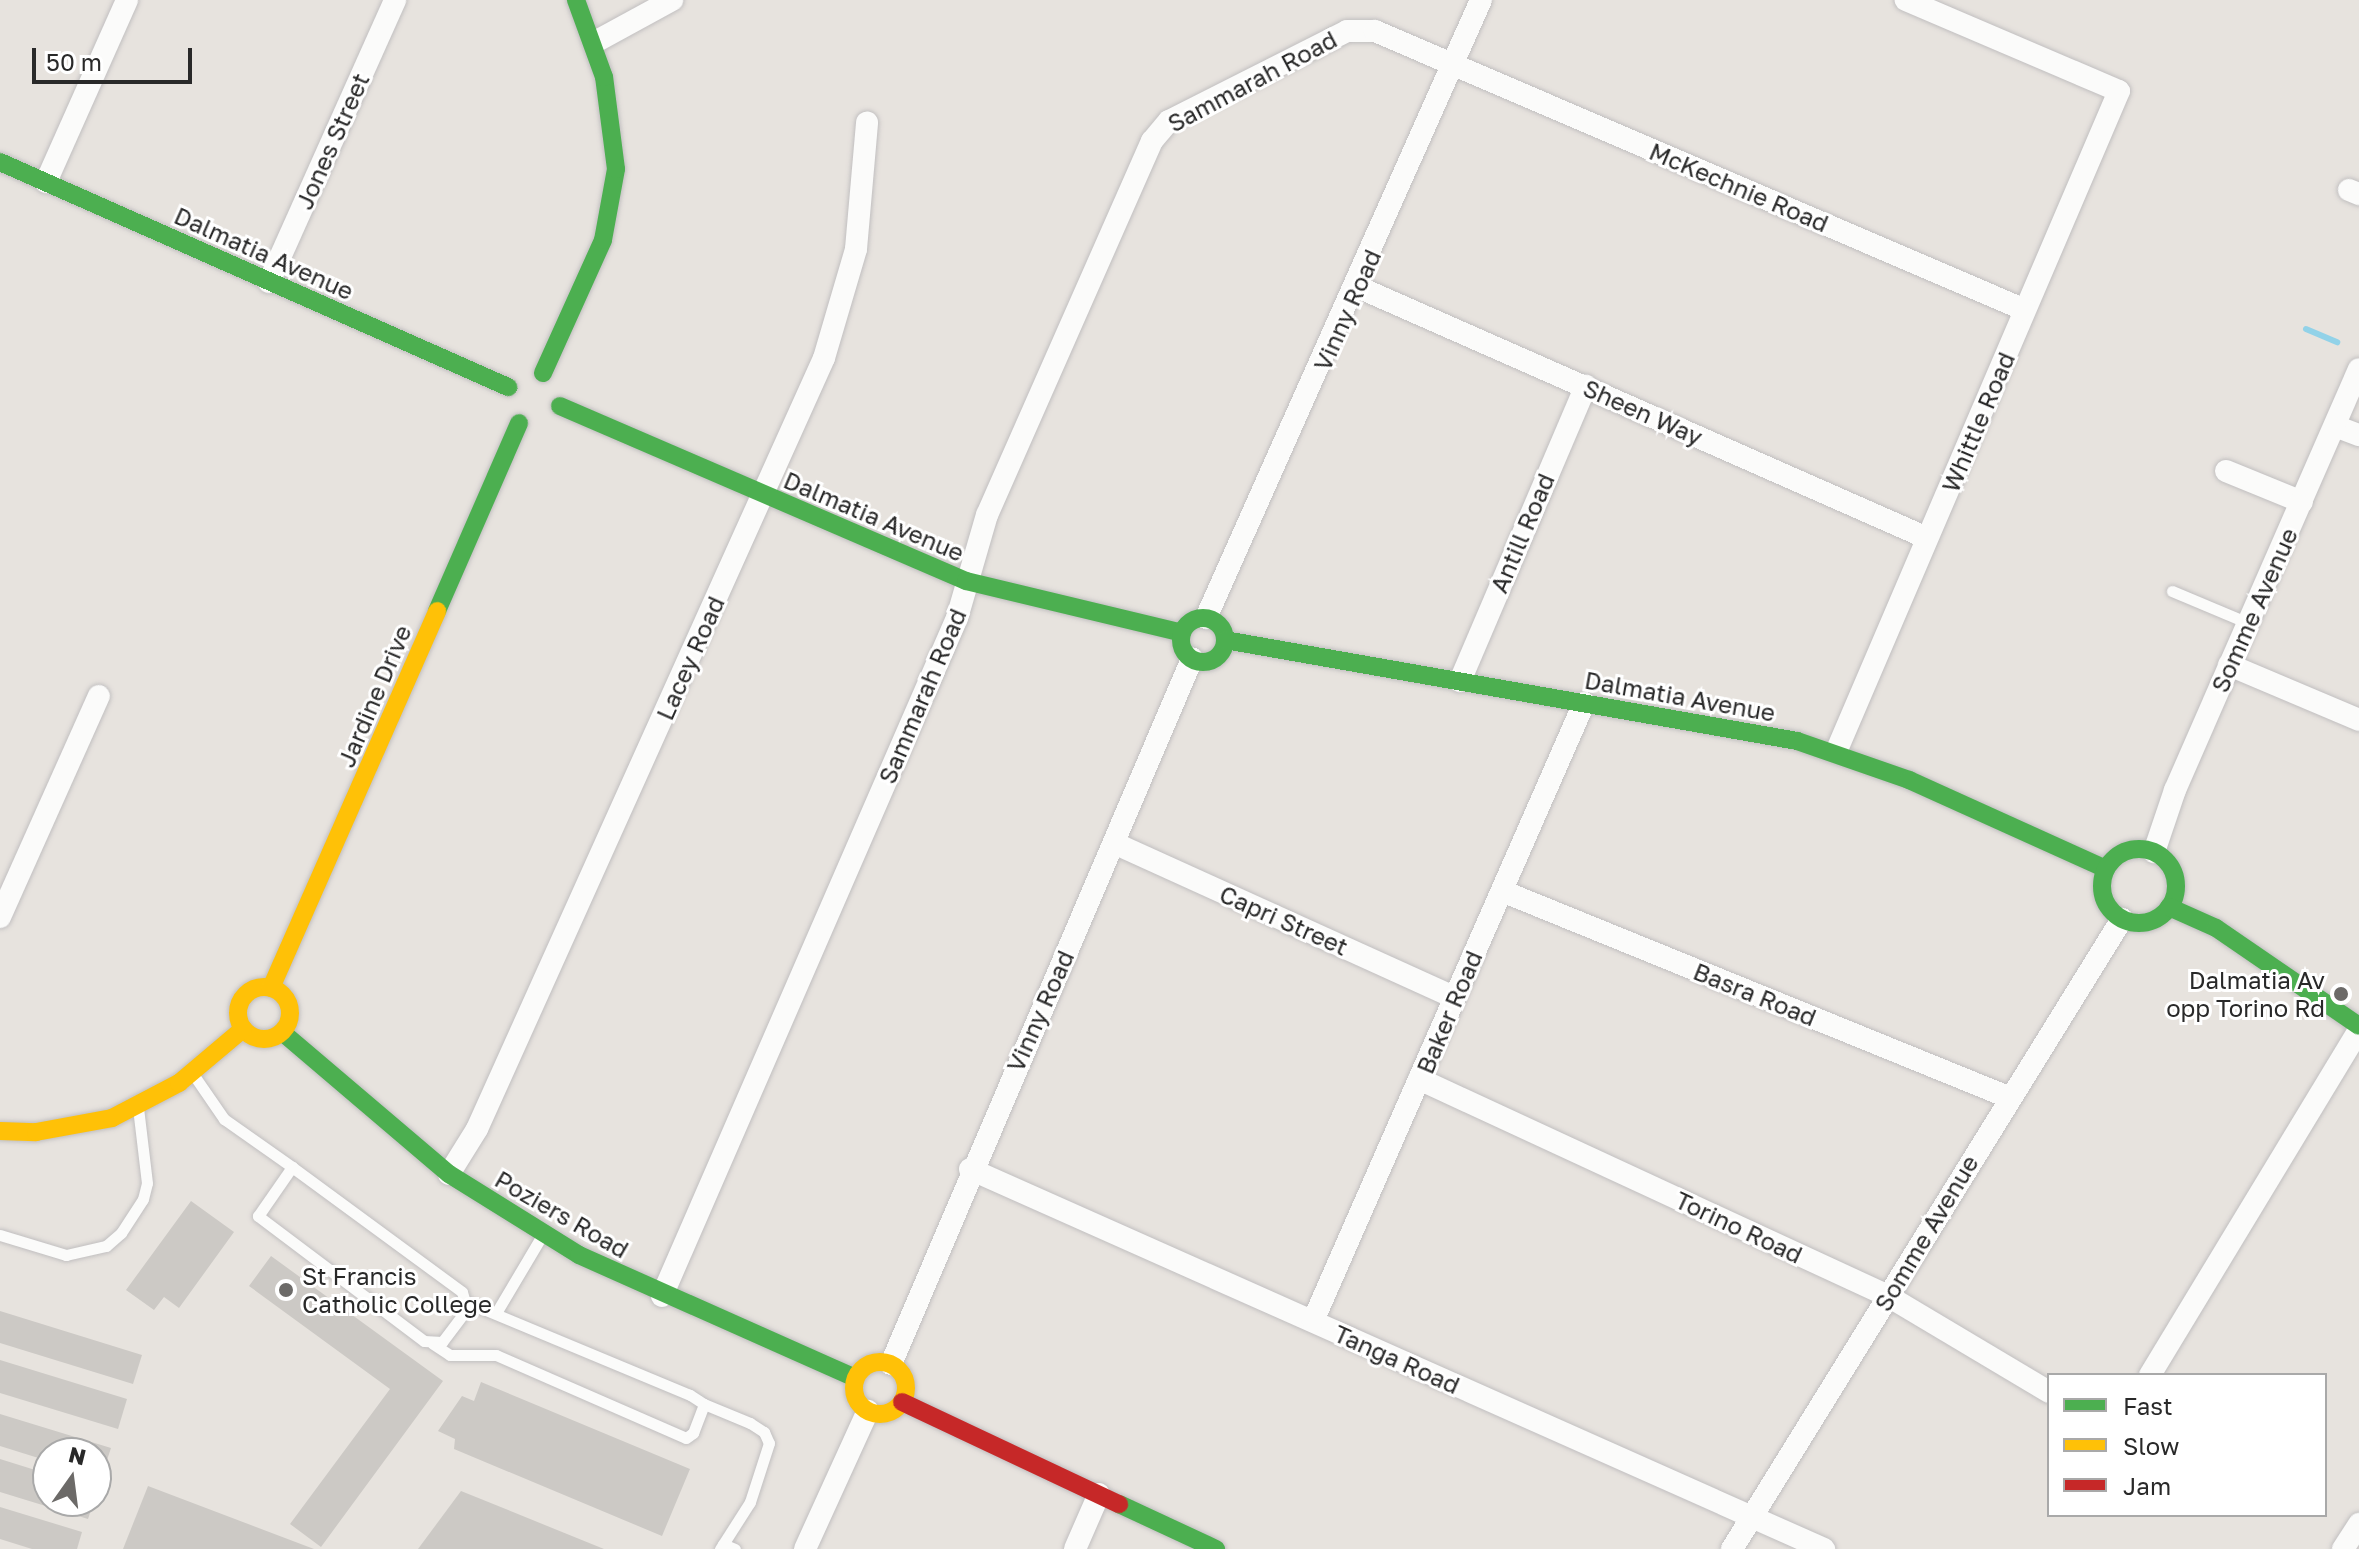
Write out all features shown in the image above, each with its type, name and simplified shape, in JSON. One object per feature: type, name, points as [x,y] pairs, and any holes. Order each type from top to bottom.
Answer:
[{"type":"street","points":[[46,182],[127,0]]},
{"type":"street","name":"Jones Street","points":[[269,282],[395,0]]},
{"type":"street","points":[[543,373],[610,216],[615,138],[595,42],[576,0]]},
{"type":"street","points":[[595,42],[672,0]]},
{"type":"street","name":"Vinny Road","points":[[1206,618],[1358,287],[1481,0]]},
{"type":"street","name":"Whittle Road","points":[[1836,752],[2119,91],[1919,3]]},
{"type":"street","name":"Sammarah Road","points":[[662,1296],[957,618],[987,515],[1163,126],[1347,31],[1375,31],[1454,64]]},
{"type":"street","name":"McKechnie Road","points":[[1454,64],[2025,310]]},
{"type":"street","name":"Lacey Road","points":[[449,1174],[477,1129],[824,358],[856,249],[867,122]]},
{"type":"street","name":"Dalmatia Avenue","points":[[0,162],[508,387]]},
{"type":"street","name":"Sheen Way","points":[[1358,287],[1927,538]]},
{"type":"street","name":"Somme Avenue","points":[[2154,852],[2229,665],[2359,369]]},
{"type":"street","points":[[523,373],[543,373],[558,386],[560,406],[543,424],[519,423],[506,407],[508,387],[523,373]]},
{"type":"street","name":"Antill Road","points":[[1460,681],[1586,386]]},
{"type":"street","name":"Dalmatia Avenue","points":[[560,406],[966,581],[1182,633]]},
{"type":"street","name":"Jardine Drive","points":[[271,988],[519,423]]},
{"type":"street","points":[[2335,426],[2359,435]]},
{"type":"street","points":[[2226,471],[2302,502]]},
{"type":"street","points":[[1206,618],[1220,625],[1225,640],[1214,659],[1192,659],[1182,647],[1182,633],[1191,621],[1206,618]]},
{"type":"street","name":"Dalmatia Avenue","points":[[1225,640],[1584,703],[1836,752],[2027,829],[2106,869]]},
{"type":"street","name":"Vinny Road","points":[[891,1364],[970,1169],[1192,659]]},
{"type":"street","points":[[2229,665],[2359,720]]},
{"type":"street","points":[[0,917],[99,696]]},
{"type":"street","name":"Baker Road","points":[[1313,1321],[1584,703]]},
{"type":"street","name":"Capri Street","points":[[1114,843],[1454,997]]},
{"type":"street","points":[[2126,851],[2154,852],[2174,876],[2169,907],[2153,920],[2122,919],[2103,897],[2106,869],[2126,851]]},
{"type":"street","name":"Basra Road","points":[[1502,891],[2008,1097]]},
{"type":"street","points":[[2151,1373],[2359,1028],[2216,928],[2169,907]]},
{"type":"street","name":"Somme Avenue","points":[[1732,1549],[2008,1097],[2122,919]]},
{"type":"street","points":[[255,988],[271,988],[289,1007],[282,1032],[262,1040],[243,1029],[237,1014],[242,998],[255,988]]},
{"type":"street","points":[[0,1131],[79,1126],[138,1106],[193,1073],[243,1029]]},
{"type":"street","name":"Poziers Road","points":[[282,1032],[375,1116],[449,1174],[544,1233],[662,1296],[855,1378]]},
{"type":"street","name":"Torino Road","points":[[1419,1079],[1888,1296],[2047,1391]]},
{"type":"street","name":"Tanga Road","points":[[970,1169],[1824,1549]]},
{"type":"street","points":[[891,1364],[904,1376],[902,1402],[883,1414],[868,1411],[857,1401],[855,1378],[866,1365],[891,1364]]},
{"type":"street","points":[[902,1402],[1216,1549]]},
{"type":"street","points":[[805,1549],[868,1411]]},
{"type":"street","points":[[1075,1549],[1099,1494]]},
{"type":"street","points":[[2343,1549],[2359,1524]]},
{"type":"lane","points":[[2172,591],[2248,623]]},
{"type":"lane","points":[[193,1073],[224,1119],[462,1292],[467,1302],[750,1423],[764,1432],[769,1443],[750,1502],[721,1546],[735,1549]]},
{"type":"lane","points":[[0,1235],[66,1255],[106,1246],[121,1233],[143,1199],[147,1183],[138,1106]]},
{"type":"lane","points":[[292,1167],[258,1216],[450,1355],[496,1355],[686,1438],[704,1404]]},
{"type":"lane","points":[[496,1313],[544,1233]]},
{"type":"lane","points":[[433,1344],[442,1342],[467,1302]]},
{"type":"building","points":[[191,1201],[234,1232],[179,1308],[164,1297],[154,1310],[126,1290]]},
{"type":"building","points":[[271,1256],[443,1381],[321,1547],[290,1524],[390,1389],[249,1286]]},
{"type":"building","points":[[0,1311],[142,1355],[133,1384],[0,1343]]},
{"type":"building","points":[[0,1360],[127,1399],[118,1429],[0,1393]]},
{"type":"building","points":[[481,1382],[690,1469],[662,1536],[454,1449],[455,1439],[438,1431],[462,1396],[474,1401]]},
{"type":"building","points":[[0,1414],[75,1437],[32,1437],[32,1456],[0,1446]]},
{"type":"building","points":[[0,1459],[32,1469],[32,1502],[0,1492]]},
{"type":"building","points":[[148,1486],[314,1549],[123,1549]]},
{"type":"building","points":[[461,1491],[604,1549],[418,1549]]},
{"type":"building","points":[[0,1507],[82,1532],[77,1549],[32,1549],[0,1539]]},
{"type":"waterway","points":[[2306,329],[2337,342]]},
{"type":"traffic: fast","points":[[543,373],[603,240],[616,169],[604,77],[576,0]]},
{"type":"traffic: fast","points":[[0,162],[508,387]]},
{"type":"traffic: fast","points":[[560,406],[966,581],[1182,633]]},
{"type":"traffic: fast","points":[[437,611],[519,423]]},
{"type":"traffic: fast","points":[[1203,618],[1218,625],[1225,640],[1218,655],[1203,662],[1188,655],[1181,640],[1188,625],[1203,618]]},
{"type":"traffic: fast","points":[[1225,640],[1797,741],[1909,780],[2106,869]]},
{"type":"traffic: fast","points":[[2139,849],[2153,852],[2165,860],[2173,872],[2176,886],[2173,900],[2165,912],[2153,920],[2139,923],[2125,920],[2113,912],[2105,900],[2102,886],[2105,872],[2113,860],[2125,852],[2139,849]]},
{"type":"traffic: fast","points":[[2169,907],[2216,928],[2359,1026]]},
{"type":"traffic: fast","points":[[282,1032],[449,1174],[579,1255],[855,1378]]},
{"type":"traffic: fast","points":[[1119,1504],[1216,1549]]},
{"type":"traffic: slow","points":[[271,988],[437,611]]},
{"type":"traffic: slow","points":[[264,987],[282,995],[290,1013],[282,1031],[264,1039],[246,1031],[238,1013],[246,995],[264,987]]},
{"type":"traffic: slow","points":[[0,1131],[36,1132],[112,1118],[179,1083],[243,1029]]},
{"type":"traffic: slow","points":[[880,1362],[898,1370],[906,1388],[898,1406],[880,1414],[862,1406],[854,1388],[862,1370],[880,1362]]},
{"type":"traffic: jam","points":[[902,1402],[1119,1504]]},
{"type":"place","name":"Dalmatia Av opp Torino Rd","points":[[2341,994]]},
{"type":"place","name":"St Francis Catholic College","points":[[286,1290]]}]
